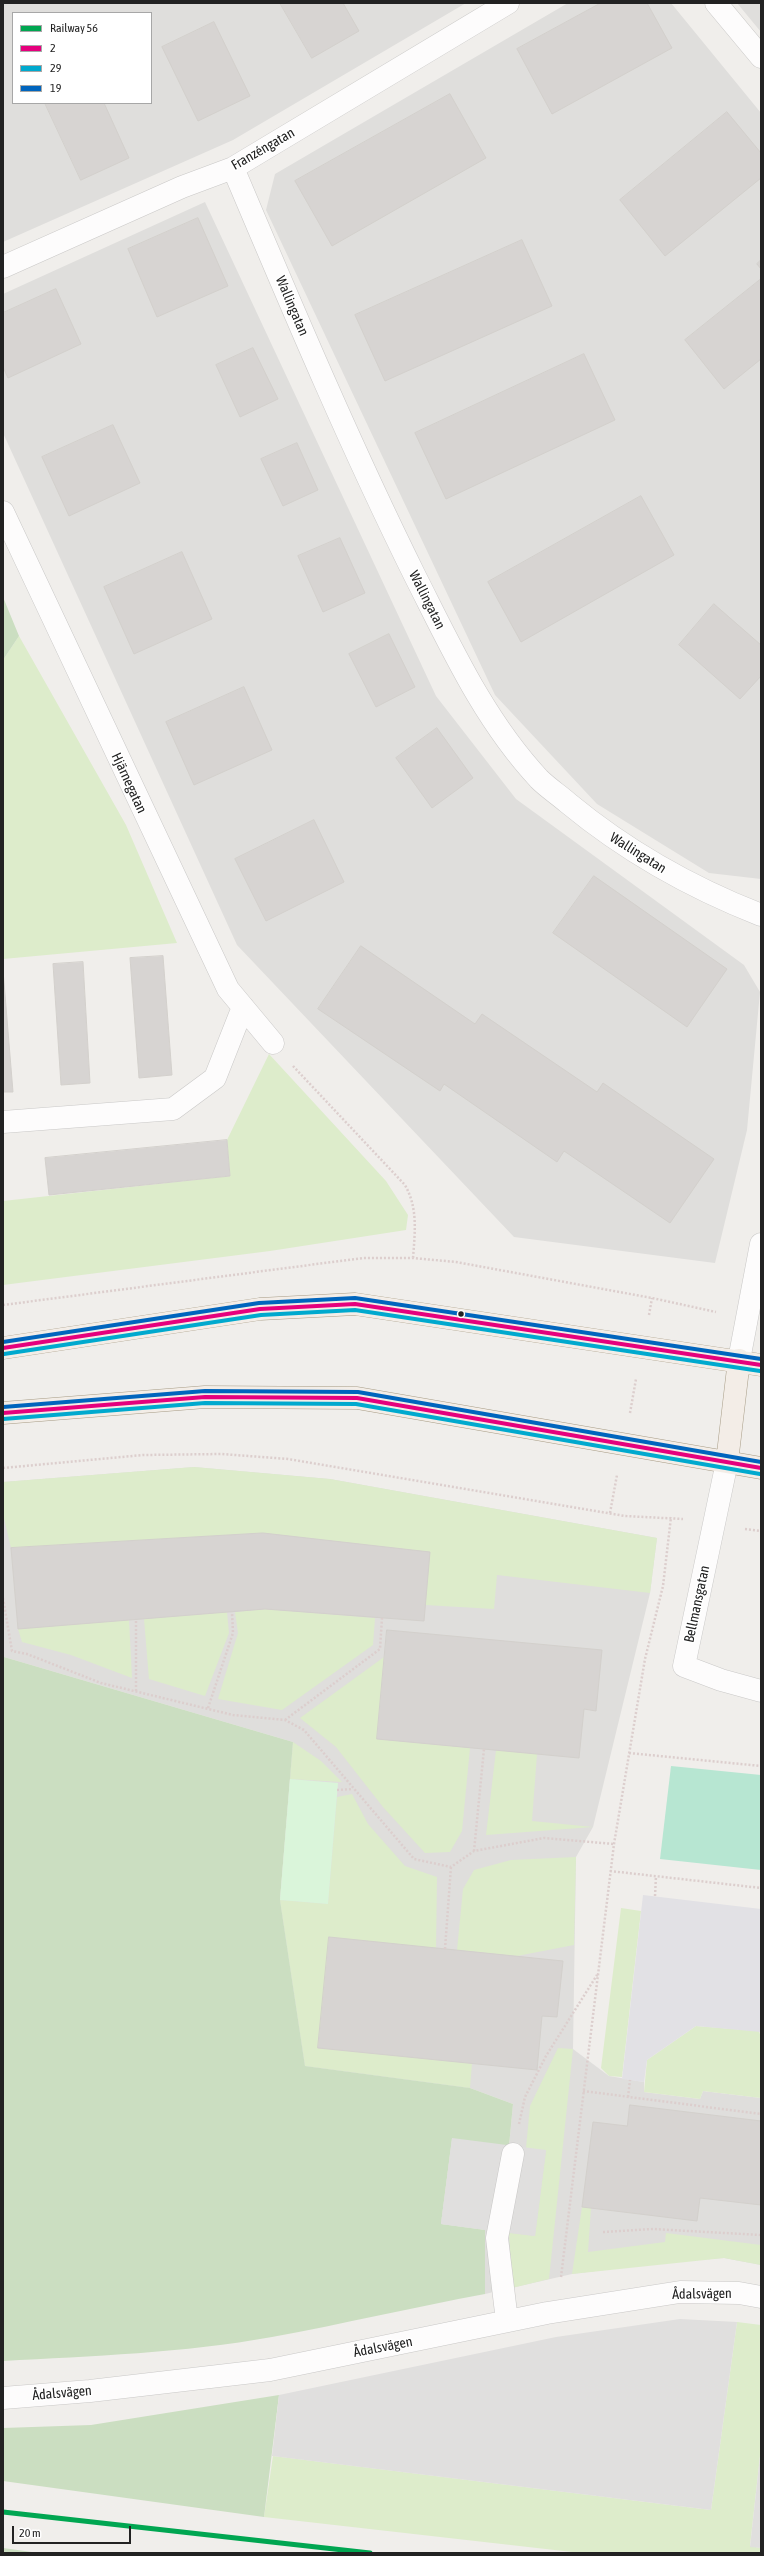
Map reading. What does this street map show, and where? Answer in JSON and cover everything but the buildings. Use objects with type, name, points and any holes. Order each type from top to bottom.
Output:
[{"type":"main road","points":[[3,1348],[260,1309],[355,1304],[739,1360],[761,1365]]},
{"type":"main road","points":[[727,1462],[739,1360]]},
{"type":"main road","points":[[3,1413],[204,1397],[357,1398],[623,1446],[761,1468]]},
{"type":"street","name":"Franzéngatan","points":[[3,267],[182,187],[232,168],[508,3]]},
{"type":"street","points":[[716,3],[761,57]]},
{"type":"street","name":"Wallingatan","points":[[232,168],[300,326],[394,534],[466,677],[506,739],[540,780],[592,823],[648,860],[710,895],[761,915]]},
{"type":"street","name":"Hjärnegatan","points":[[3,512],[228,989],[273,1043]]},
{"type":"street","points":[[3,1122],[174,1109],[215,1078],[243,1007]]},
{"type":"street","points":[[739,1360],[761,1244]]},
{"type":"street","name":"Bellmansgatan","points":[[727,1462],[684,1666],[721,1680],[761,1690]]},
{"type":"street","points":[[508,2321],[497,2238],[513,2154]]},
{"type":"street","name":"Ådalsvägen","points":[[3,2398],[90,2392],[270,2370],[508,2321],[680,2292],[739,2293],[761,2297]]},
{"type":"path","points":[[273,1043],[312,1089],[405,1184],[410,1194],[416,1217],[414,1258]]},
{"type":"path","points":[[610,1513],[642,1347]]},
{"type":"path","points":[[3,1468],[143,1455],[222,1454],[288,1459],[610,1513],[671,1517],[761,1531]]},
{"type":"path","points":[[560,2284],[610,1871],[645,1659],[663,1586],[671,1517]]},
{"type":"path","points":[[3,1598],[12,1651],[27,1654],[101,1683],[233,1715],[285,1720],[304,1730],[414,1859],[451,1867],[474,1851],[544,1838],[614,1844]]},
{"type":"path","points":[[208,1708],[233,1633],[232,1612]]},
{"type":"path","points":[[285,1720],[380,1649],[382,1618]]},
{"type":"path","points":[[136,1620],[136,1691]]},
{"type":"path","points":[[474,1851],[484,1749]]},
{"type":"path","points":[[629,1753],[761,1766]]},
{"type":"path","points":[[337,1790],[354,1789]]},
{"type":"path","points":[[445,1949],[451,1867]]},
{"type":"path","points":[[610,1871],[761,1888]]},
{"type":"path","points":[[655,1896],[656,1876]]},
{"type":"path","points":[[513,2154],[524,2097],[546,2056],[598,1973]]},
{"type":"path","points":[[628,2097],[630,2080]]},
{"type":"path","points":[[583,2091],[761,2114]]},
{"type":"path","points":[[603,2232],[653,2229],[761,2235]]},
{"type":"shaded area","points":[[3,3],[466,3],[233,140],[3,242]]},
{"type":"shaded area","points":[[568,3],[671,3],[761,113],[761,879],[709,873],[597,804],[495,695],[266,210],[275,174]]},
{"type":"shaded area","points":[[737,3],[761,3],[761,32]]},
{"type":"shaded area","points":[[205,202],[436,696],[516,799],[744,965],[760,992],[747,1130],[715,1263],[514,1237],[237,945],[3,433],[3,294]]},
{"type":"shaded area","points":[[194,1467],[330,1479],[657,1538],[650,1593],[593,1827],[576,1857],[573,2049],[609,2076],[644,2082],[644,2092],[700,2099],[703,2091],[761,2098],[761,2265],[724,2258],[661,2263],[572,2274],[485,2294],[485,2230],[441,2224],[452,2138],[509,2146],[513,2104],[470,2088],[305,2066],[280,1900],[293,1742],[4,1657],[3,1482]]},
{"type":"shaded area","points":[[643,1895],[761,1909],[761,2032],[696,2026],[647,2060],[644,2082],[622,2079]]},
{"type":"shaded area","points":[[452,2138],[546,2150],[535,2236],[441,2224]]},
{"type":"shaded area","points":[[680,2319],[737,2322],[711,2510],[272,2456],[279,2395],[556,2337]]},
{"type":"shaded area","points":[[761,2447],[761,2548],[750,2547]]},
{"type":"green space","points":[[3,597],[19,636],[3,660]]},
{"type":"green space","points":[[19,636],[126,825],[177,943],[3,959],[3,660]]},
{"type":"green space","points":[[269,1054],[386,1181],[408,1215],[406,1230],[270,1251],[3,1285],[3,1201],[230,1176],[227,1140]]},
{"type":"green space","points":[[194,1467],[330,1479],[657,1538],[650,1593],[497,1575],[494,1609],[425,1605],[430,1552],[263,1533],[11,1548],[3,1514],[3,1482]]},
{"type":"green space","points":[[265,1609],[375,1618],[373,1645],[282,1710],[218,1699],[238,1633],[235,1612]]},
{"type":"green space","points":[[227,1612],[229,1633],[205,1696],[149,1679],[144,1619]]},
{"type":"green space","points":[[129,1620],[132,1678],[71,1655],[22,1642],[18,1629]]},
{"type":"green space","points":[[3,1650],[4,1657],[293,1742],[280,1900],[305,2066],[470,2088],[513,2104],[509,2146],[452,2139],[441,2224],[485,2230],[485,2294],[299,2332],[205,2347],[138,2353],[3,2361]]},
{"type":"green space","points":[[384,1657],[377,1739],[470,1748],[462,1831],[450,1852],[425,1853],[383,1807],[336,1747],[300,1718]]},
{"type":"green space","points":[[293,1742],[321,1761],[342,1782],[290,1779]]},
{"type":"green space","points":[[496,1750],[537,1754],[532,1821],[593,1827],[486,1835]]},
{"type":"green space","points":[[671,1766],[761,1775],[761,1870],[660,1859]]},
{"type":"green space","points":[[290,1779],[338,1783],[328,1904],[280,1900]]},
{"type":"green space","points":[[352,1794],[368,1824],[405,1866],[437,1877],[436,1948],[472,2063],[470,2088],[305,2066],[280,1900],[328,1904],[337,1797]]},
{"type":"green space","points":[[576,1857],[574,1945],[517,1956],[457,1950],[463,1889],[474,1870],[511,1860]]},
{"type":"green space","points":[[621,1908],[641,1911],[622,2077],[609,2076],[601,2068]]},
{"type":"green space","points":[[696,2026],[759,2031],[761,2038],[761,2098],[703,2091],[700,2099],[644,2092],[647,2060]]},
{"type":"green space","points":[[558,2048],[573,2049],[549,2279],[512,2288],[509,2233],[535,2236],[546,2151],[526,2148],[530,2106]]},
{"type":"green space","points":[[582,2207],[591,2208],[588,2252],[665,2242],[666,2233],[761,2245],[761,2265],[724,2258],[572,2274]]},
{"type":"green space","points":[[737,2322],[761,2325],[761,2447],[750,2546],[761,2548],[761,2553],[581,2553],[264,2517],[273,2456],[711,2510]]},
{"type":"green space","points":[[279,2395],[264,2517],[3,2481],[3,2428],[91,2425]]},
{"type":"green space","points":[[3,2548],[39,2553],[3,2553]]},
{"type":"rail line","name":"56","points":[[3,2512],[370,2553]]},
{"type":"transit line","name":"19","points":[[3,1342],[259,1303],[355,1298],[761,1359]]},
{"type":"transit line","name":"2","points":[[3,1348],[260,1309],[355,1304],[761,1365]]},
{"type":"transit line","name":"29","points":[[4,1354],[261,1315],[355,1310],[760,1371]]},
{"type":"transit line","name":"19","points":[[3,1407],[205,1391],[358,1392],[761,1462]]},
{"type":"transit line","name":"2","points":[[3,1413],[205,1397],[357,1398],[761,1468]]},
{"type":"transit line","name":"29","points":[[3,1419],[205,1403],[356,1404],[760,1474]]}]
